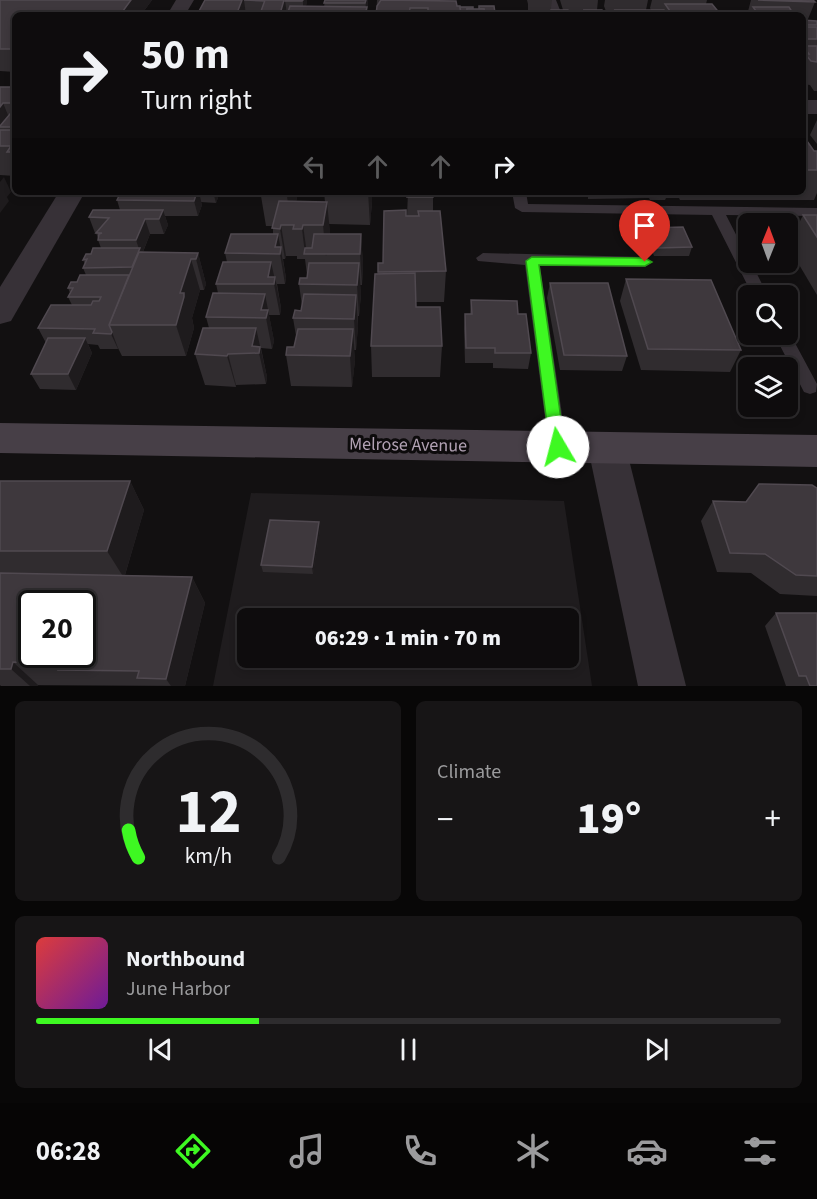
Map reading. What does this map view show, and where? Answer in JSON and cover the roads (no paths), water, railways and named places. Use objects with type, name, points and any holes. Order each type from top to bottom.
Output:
[{"type":"main road","name":"Melrose Avenue","points":[[0,438],[817,451]]},
{"type":"street","points":[[0,313],[70,195]]},
{"type":"street","points":[[607,448],[662,686]]},
{"type":"lane","points":[[520,195],[522,208],[817,212]]},
{"type":"lane","points":[[717,211],[755,285]]},
{"type":"lane","points":[[483,258],[645,262]]},
{"type":"lane","points":[[532,261],[558,447]]},
{"type":"lane","points":[[788,345],[810,387]]}]
